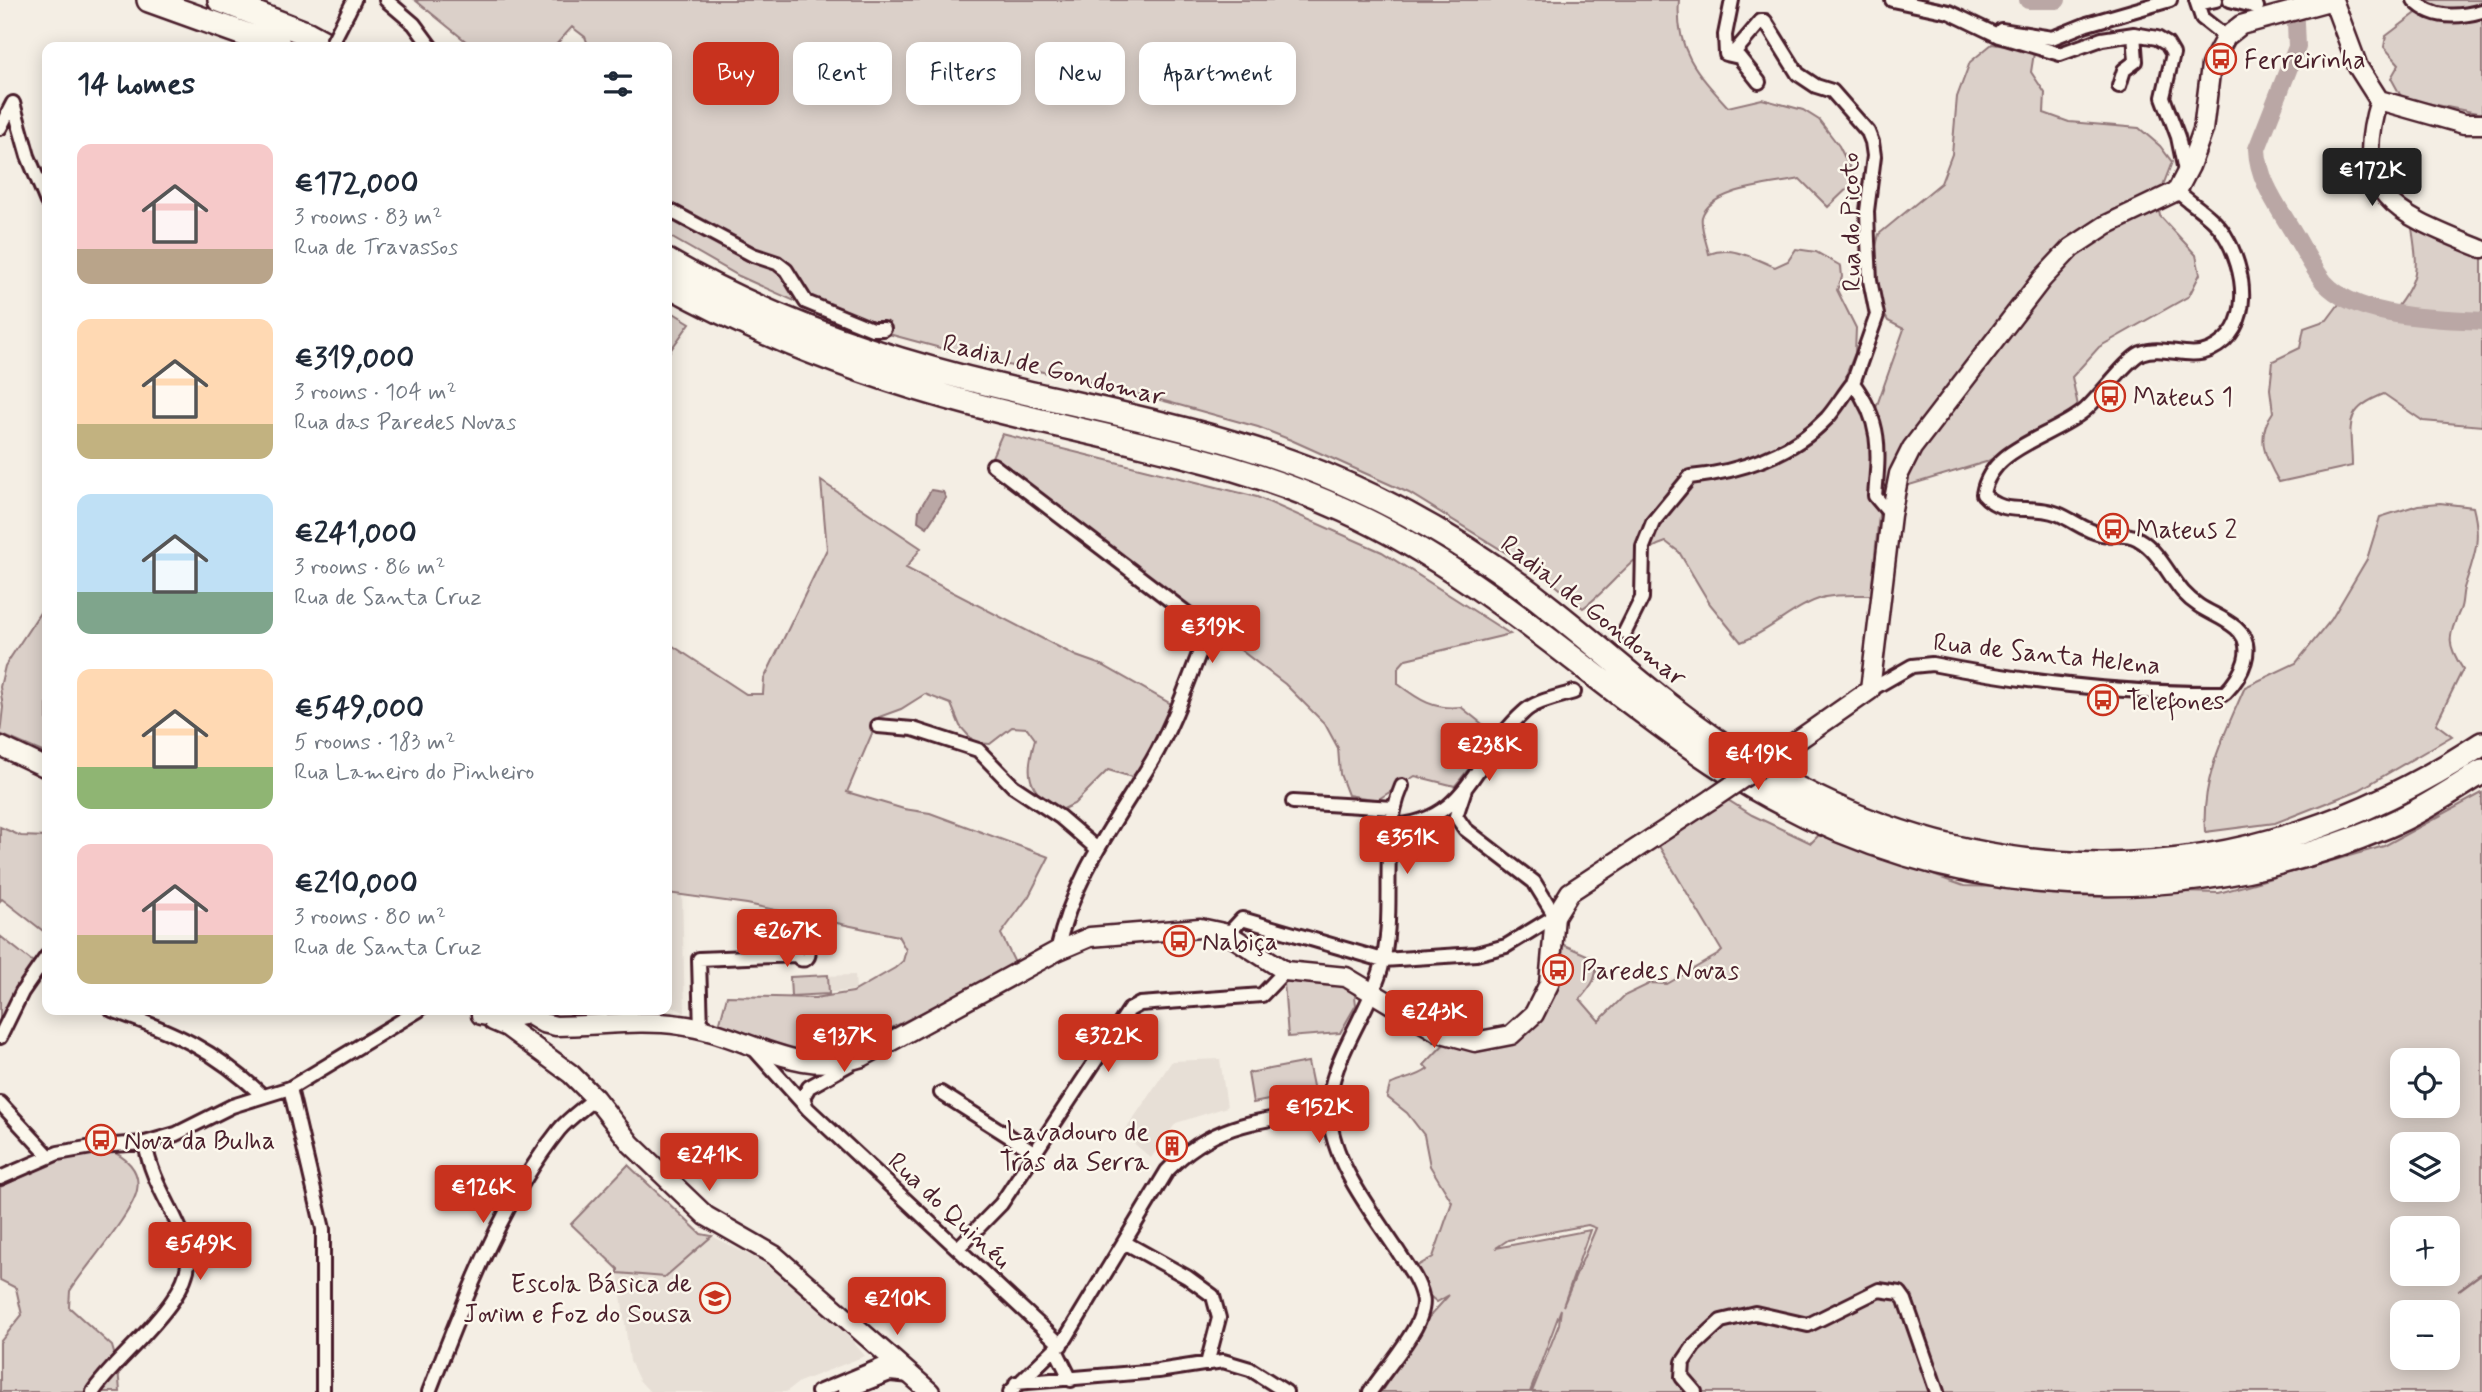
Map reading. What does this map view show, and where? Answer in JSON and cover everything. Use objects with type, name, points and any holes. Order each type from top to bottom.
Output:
[{"type":"highway","points":[[149,0],[266,42]]},
{"type":"highway","points":[[220,0],[283,23],[321,42]]},
{"type":"highway","name":"Radial de Gondomar","points":[[672,264],[759,309],[879,354],[996,386],[1192,431],[1268,453],[1363,491],[1419,520],[1488,562],[1659,696],[1740,755],[1782,781],[1845,812],[1914,837],[2029,860],[2098,866],[2184,860],[2268,845],[2356,814],[2421,782],[2482,744]]},
{"type":"highway","name":"Radial de Gondomar","points":[[672,286],[774,336],[871,375],[973,405],[1146,443],[1220,463],[1344,510],[1403,539],[1472,582],[1548,636],[1700,753],[1767,796],[1837,831],[1896,853],[2019,881],[2123,883],[2220,877],[2298,858],[2390,824],[2482,772]]},
{"type":"main road","points":[[1870,690],[1891,515],[1899,474],[1912,448],[2042,279],[2071,248],[2106,225],[2181,184],[2203,130],[2211,65],[2226,37],[2241,25],[2329,2],[2358,66],[2379,100],[2464,124],[2482,124]]},
{"type":"main road","name":"Rua de Santa Helena","points":[[1555,916],[1570,892],[1712,799],[1870,690]]},
{"type":"main road","points":[[0,746],[42,766]]},
{"type":"main road","points":[[490,1015],[556,1026],[668,1024],[748,1045],[822,1073],[862,1057],[1057,951],[1090,937],[1200,928],[1228,934],[1284,971],[1346,976],[1438,1032],[1475,1042],[1511,1035],[1534,1014],[1549,984],[1555,916]]},
{"type":"main road","points":[[526,1023],[544,1054],[571,1074],[595,1098],[631,1144],[705,1216],[774,1255],[930,1392]]},
{"type":"street","points":[[386,0],[414,24],[427,42]]},
{"type":"street","points":[[1732,0],[1725,35],[1726,54],[1739,57],[1759,82]]},
{"type":"street","points":[[1892,0],[1948,12],[1999,36],[2060,54],[2102,39],[2134,34],[2157,38],[2167,44],[2173,54],[2163,97],[2178,137],[2181,184]]},
{"type":"street","points":[[1987,29],[2052,38],[2087,24],[2170,0]]},
{"type":"street","points":[[2216,0],[2197,2],[2202,18],[2226,37]]},
{"type":"street","points":[[2230,0],[2257,8]]},
{"type":"street","points":[[2414,0],[2429,12],[2450,17],[2482,11]]},
{"type":"street","points":[[333,42],[351,6]]},
{"type":"street","name":"Rua do Picoto","points":[[1732,55],[1761,22],[1765,21],[1798,75],[1815,86],[1832,91],[1868,132],[1872,142],[1874,156],[1868,241],[1870,280],[1877,315],[1853,383]]},
{"type":"street","points":[[2119,86],[2124,70],[2136,61],[2134,34]]},
{"type":"street","points":[[2379,100],[2369,130],[2368,159],[2376,182],[2392,205],[2412,220],[2482,249]]},
{"type":"street","points":[[0,128],[13,103],[42,189]]},
{"type":"street","name":"Rua de Santa Helena","points":[[1870,690],[1912,666],[1932,664],[2058,685],[2137,691],[2225,693],[2238,680],[2246,659],[2245,642],[2237,629],[2203,612],[2138,539],[2118,533],[2103,534],[2037,508],[2013,509],[1993,505],[1983,494],[1986,475],[2010,453],[2060,428],[2085,410],[2140,354],[2154,350],[2190,354],[2209,351],[2238,322],[2244,298],[2234,256],[2224,232],[2181,184]]},
{"type":"street","points":[[672,212],[753,255],[777,263],[786,270],[806,302],[872,328],[884,330]]},
{"type":"street","points":[[1625,632],[1642,598],[1643,547],[1653,522],[1690,477],[1721,474],[1765,459],[1802,439],[1827,418],[1853,383],[1864,398],[1879,436],[1875,496],[1891,515]]},
{"type":"street","points":[[993,465],[1188,614],[1207,634],[1153,759],[1096,848],[1061,933],[1057,951]]},
{"type":"street","points":[[1390,826],[1414,826],[1443,812],[1465,789],[1526,709],[1574,692]]},
{"type":"street","points":[[878,726],[913,729],[978,750],[1013,786],[1060,817],[1096,848]]},
{"type":"street","points":[[1370,1392],[1420,1319],[1423,1299],[1417,1281],[1359,1192],[1339,1154],[1329,1111],[1331,1083],[1367,1009],[1383,960],[1390,876],[1390,826],[1402,786]]},
{"type":"street","points":[[1228,934],[1242,919],[1383,960],[1476,954],[1506,946],[1555,916],[1534,882],[1465,829],[1456,816],[1465,789]]},
{"type":"street","points":[[1293,803],[1394,808]]},
{"type":"street","points":[[701,1031],[699,959],[797,955]]},
{"type":"street","points":[[0,1037],[22,992],[42,968]]},
{"type":"street","points":[[958,1248],[1001,1204],[1037,1154],[1129,1010],[1140,1004],[1262,995],[1284,971]]},
{"type":"street","points":[[126,1015],[177,1034],[231,1066],[263,1096]]},
{"type":"street","points":[[0,1178],[49,1156],[98,1146],[145,1143],[176,1134],[232,1106],[290,1088],[411,1015]]},
{"type":"street","name":"Rua do Quinéu","points":[[748,1045],[808,1109],[958,1248],[1058,1347],[1072,1380]]},
{"type":"street","points":[[808,1109],[803,1102],[805,1092],[822,1073]]},
{"type":"street","points":[[290,1088],[323,1229],[323,1392]]},
{"type":"street","points":[[941,1093],[1037,1154]]},
{"type":"street","points":[[429,1392],[472,1283],[525,1181],[560,1128],[595,1098]]},
{"type":"street","points":[[0,1103],[49,1156]]},
{"type":"street","points":[[1013,1388],[1058,1347],[1167,1171],[1198,1142],[1233,1127],[1329,1111]]},
{"type":"street","points":[[93,1392],[110,1367],[164,1311],[187,1271],[187,1248],[153,1178],[145,1143]]},
{"type":"street","points":[[1124,1242],[1186,1277],[1213,1296],[1219,1318],[1207,1364]]},
{"type":"street","points":[[1695,1392],[1682,1377],[1683,1362],[1694,1346],[1721,1321],[1755,1313],[1808,1325],[1879,1290],[1900,1293],[1905,1300],[1937,1392]]},
{"type":"street","points":[[871,1339],[877,1356],[874,1374]]},
{"type":"street","points":[[845,1392],[893,1361]]},
{"type":"street","points":[[1013,1388],[1223,1361],[1250,1369],[1286,1392]]},
{"type":"street","points":[[818,1392],[874,1374],[912,1376]]},
{"type":"shaded area","points":[[415,0],[1679,0],[1680,32],[1684,46],[1697,71],[1728,107],[1762,99],[1803,110],[1819,120],[1839,146],[1856,180],[1828,207],[1800,179],[1744,189],[1717,200],[1707,207],[1702,217],[1709,254],[1734,252],[1775,267],[1788,261],[1796,249],[1816,252],[1841,266],[1842,277],[1837,290],[1856,328],[1855,353],[1846,375],[1849,392],[1876,408],[1904,329],[1888,321],[1880,307],[1872,263],[1879,234],[1941,183],[1952,154],[1957,97],[1970,62],[1992,44],[2034,53],[2031,72],[2045,93],[2044,113],[2069,122],[2139,128],[2160,146],[2172,162],[2157,201],[2160,216],[2196,255],[2200,274],[2189,296],[2099,347],[2072,377],[2078,406],[2054,424],[1986,462],[1889,491],[1879,515],[1871,595],[1825,597],[1741,642],[1710,604],[1679,552],[1666,542],[1642,554],[1583,608],[1547,578],[1409,493],[1258,427],[1069,377],[992,362],[837,320],[739,276],[672,238],[672,42],[587,42],[585,37],[572,27],[558,42],[467,42]]},
{"type":"shaded area","points":[[2425,0],[2482,0],[2482,114],[2402,98],[2391,78],[2399,64],[2384,47],[2386,36],[2428,4]]},
{"type":"shaded area","points":[[2412,228],[2482,256],[2482,426],[2423,421],[2384,394],[2370,400],[2355,414],[2351,431],[2352,466],[2279,482],[2266,456],[2263,439],[2264,430],[2273,412],[2270,389],[2273,361],[2300,348],[2304,328],[2327,320],[2342,300],[2362,301],[2394,311],[2409,290],[2415,272]]},
{"type":"shaded area","points":[[672,312],[690,323],[672,348]]},
{"type":"shaded area","points":[[1002,434],[1257,497],[1382,552],[1510,634],[1406,659],[1398,668],[1398,684],[1413,695],[1427,703],[1443,707],[1461,707],[1496,735],[1455,786],[1415,776],[1377,800],[1348,795],[1340,774],[1338,748],[1325,724],[1285,684],[1221,635],[1221,621],[1196,616],[1053,508],[992,457]]},
{"type":"shaded area","points":[[821,481],[921,548],[906,568],[1076,656],[1104,666],[1171,704],[1143,764],[1132,777],[1108,770],[1074,804],[1057,812],[1040,795],[1031,780],[1030,763],[1035,739],[1027,728],[1012,727],[990,744],[975,743],[960,726],[951,704],[925,694],[901,709],[879,717],[847,792],[904,809],[930,813],[1049,857],[1029,896],[1001,934],[1016,965],[846,1051],[817,1058],[718,1029],[727,996],[815,998],[853,992],[895,968],[903,961],[906,950],[898,936],[747,904],[672,894],[672,645],[746,694],[763,694],[764,679],[827,549]]},
{"type":"shaded area","points":[[931,490],[943,492],[946,498],[927,527],[918,521],[919,510]]},
{"type":"shaded area","points":[[2440,503],[2473,507],[2477,530],[2474,558],[2451,634],[2451,646],[2463,669],[2436,724],[2452,736],[2359,790],[2275,823],[2205,832],[2210,775],[2245,687],[2296,663],[2331,620],[2367,559],[2380,517],[2418,505]]},
{"type":"shaded area","points":[[42,610],[42,752],[0,734],[3,707],[0,687],[5,666]]},
{"type":"shaded area","points":[[2482,793],[2482,1392],[1532,1392],[1559,1324],[1561,1309],[1530,1392],[1381,1392],[1429,1317],[1449,1295],[1437,1302],[1403,1274],[1433,1257],[1452,1202],[1430,1166],[1424,1135],[1407,1113],[1387,1097],[1390,1085],[1428,1069],[1424,1065],[1446,1042],[1485,1048],[1504,1041],[1538,1018],[1557,942],[1596,959],[1593,981],[1580,999],[1599,1021],[1624,996],[1651,983],[1667,984],[1719,954],[1722,951],[1656,841],[1723,797],[1752,815],[1811,843],[1819,835],[1964,886],[2219,893],[2384,846]],"holes":[[[1588,1225],[1596,1228],[1563,1306],[1590,1230],[1496,1248],[1508,1240]]]},
{"type":"shaded area","points":[[0,827],[21,836],[42,837],[42,930],[2,899],[0,901]]},
{"type":"shaded area","points":[[672,891],[682,891],[685,1013],[674,1007]]},
{"type":"shaded area","points":[[0,936],[33,962],[0,1023]]},
{"type":"shaded area","points":[[828,975],[829,994],[791,996],[790,977]]},
{"type":"shaded area","points":[[855,975],[856,990],[791,996],[790,977]]},
{"type":"shaded area","points":[[1302,978],[1354,987],[1356,1005],[1340,1033],[1288,1037],[1284,982]]},
{"type":"shaded area","points":[[1220,1059],[1227,1107],[1176,1123],[1151,1158],[1123,1134],[1172,1061]]},
{"type":"shaded area","points":[[1308,1062],[1314,1091],[1253,1103],[1248,1073]]},
{"type":"shaded area","points":[[108,1150],[120,1156],[134,1170],[137,1190],[118,1226],[70,1291],[69,1307],[112,1346],[118,1367],[120,1392],[0,1392],[0,1342],[22,1315],[16,1288],[0,1280],[0,1187],[62,1158]]},
{"type":"shaded area","points":[[628,1165],[701,1234],[712,1236],[665,1277],[618,1273],[618,1269],[571,1224]]},
{"type":"shaded area","name":"Escola Básica de Jovim e Foz do Sousa","points":[[712,1236],[774,1268],[834,1319],[865,1356],[799,1382],[786,1392],[650,1392],[639,1380],[630,1361],[618,1273],[665,1277]]},
{"type":"waterway","points":[[2028,0],[2057,0]]},
{"type":"waterway","points":[[2295,0],[2297,47],[2257,149],[2260,170],[2268,190],[2319,276],[2338,294],[2376,310],[2420,317],[2482,321]]},
{"type":"waterway","points":[[2459,1290],[2482,1273]]},
{"type":"place","name":"Ferreirinha","points":[[2221,59]]},
{"type":"place","name":"Mateus 1","points":[[2110,396]]},
{"type":"place","name":"Mateus 2","points":[[2113,529]]},
{"type":"place","name":"Telefones","points":[[2103,700]]},
{"type":"place","name":"Nabiça","points":[[1179,941]]},
{"type":"place","name":"Paredes Novas","points":[[1558,970]]},
{"type":"place","name":"Nova da Bulha","points":[[101,1140]]},
{"type":"place","name":"Lavadouro de Trás da Serra","points":[[1172,1146]]},
{"type":"place","name":"Escola Básica de Jovim e Foz do Sousa","points":[[715,1298]]}]
